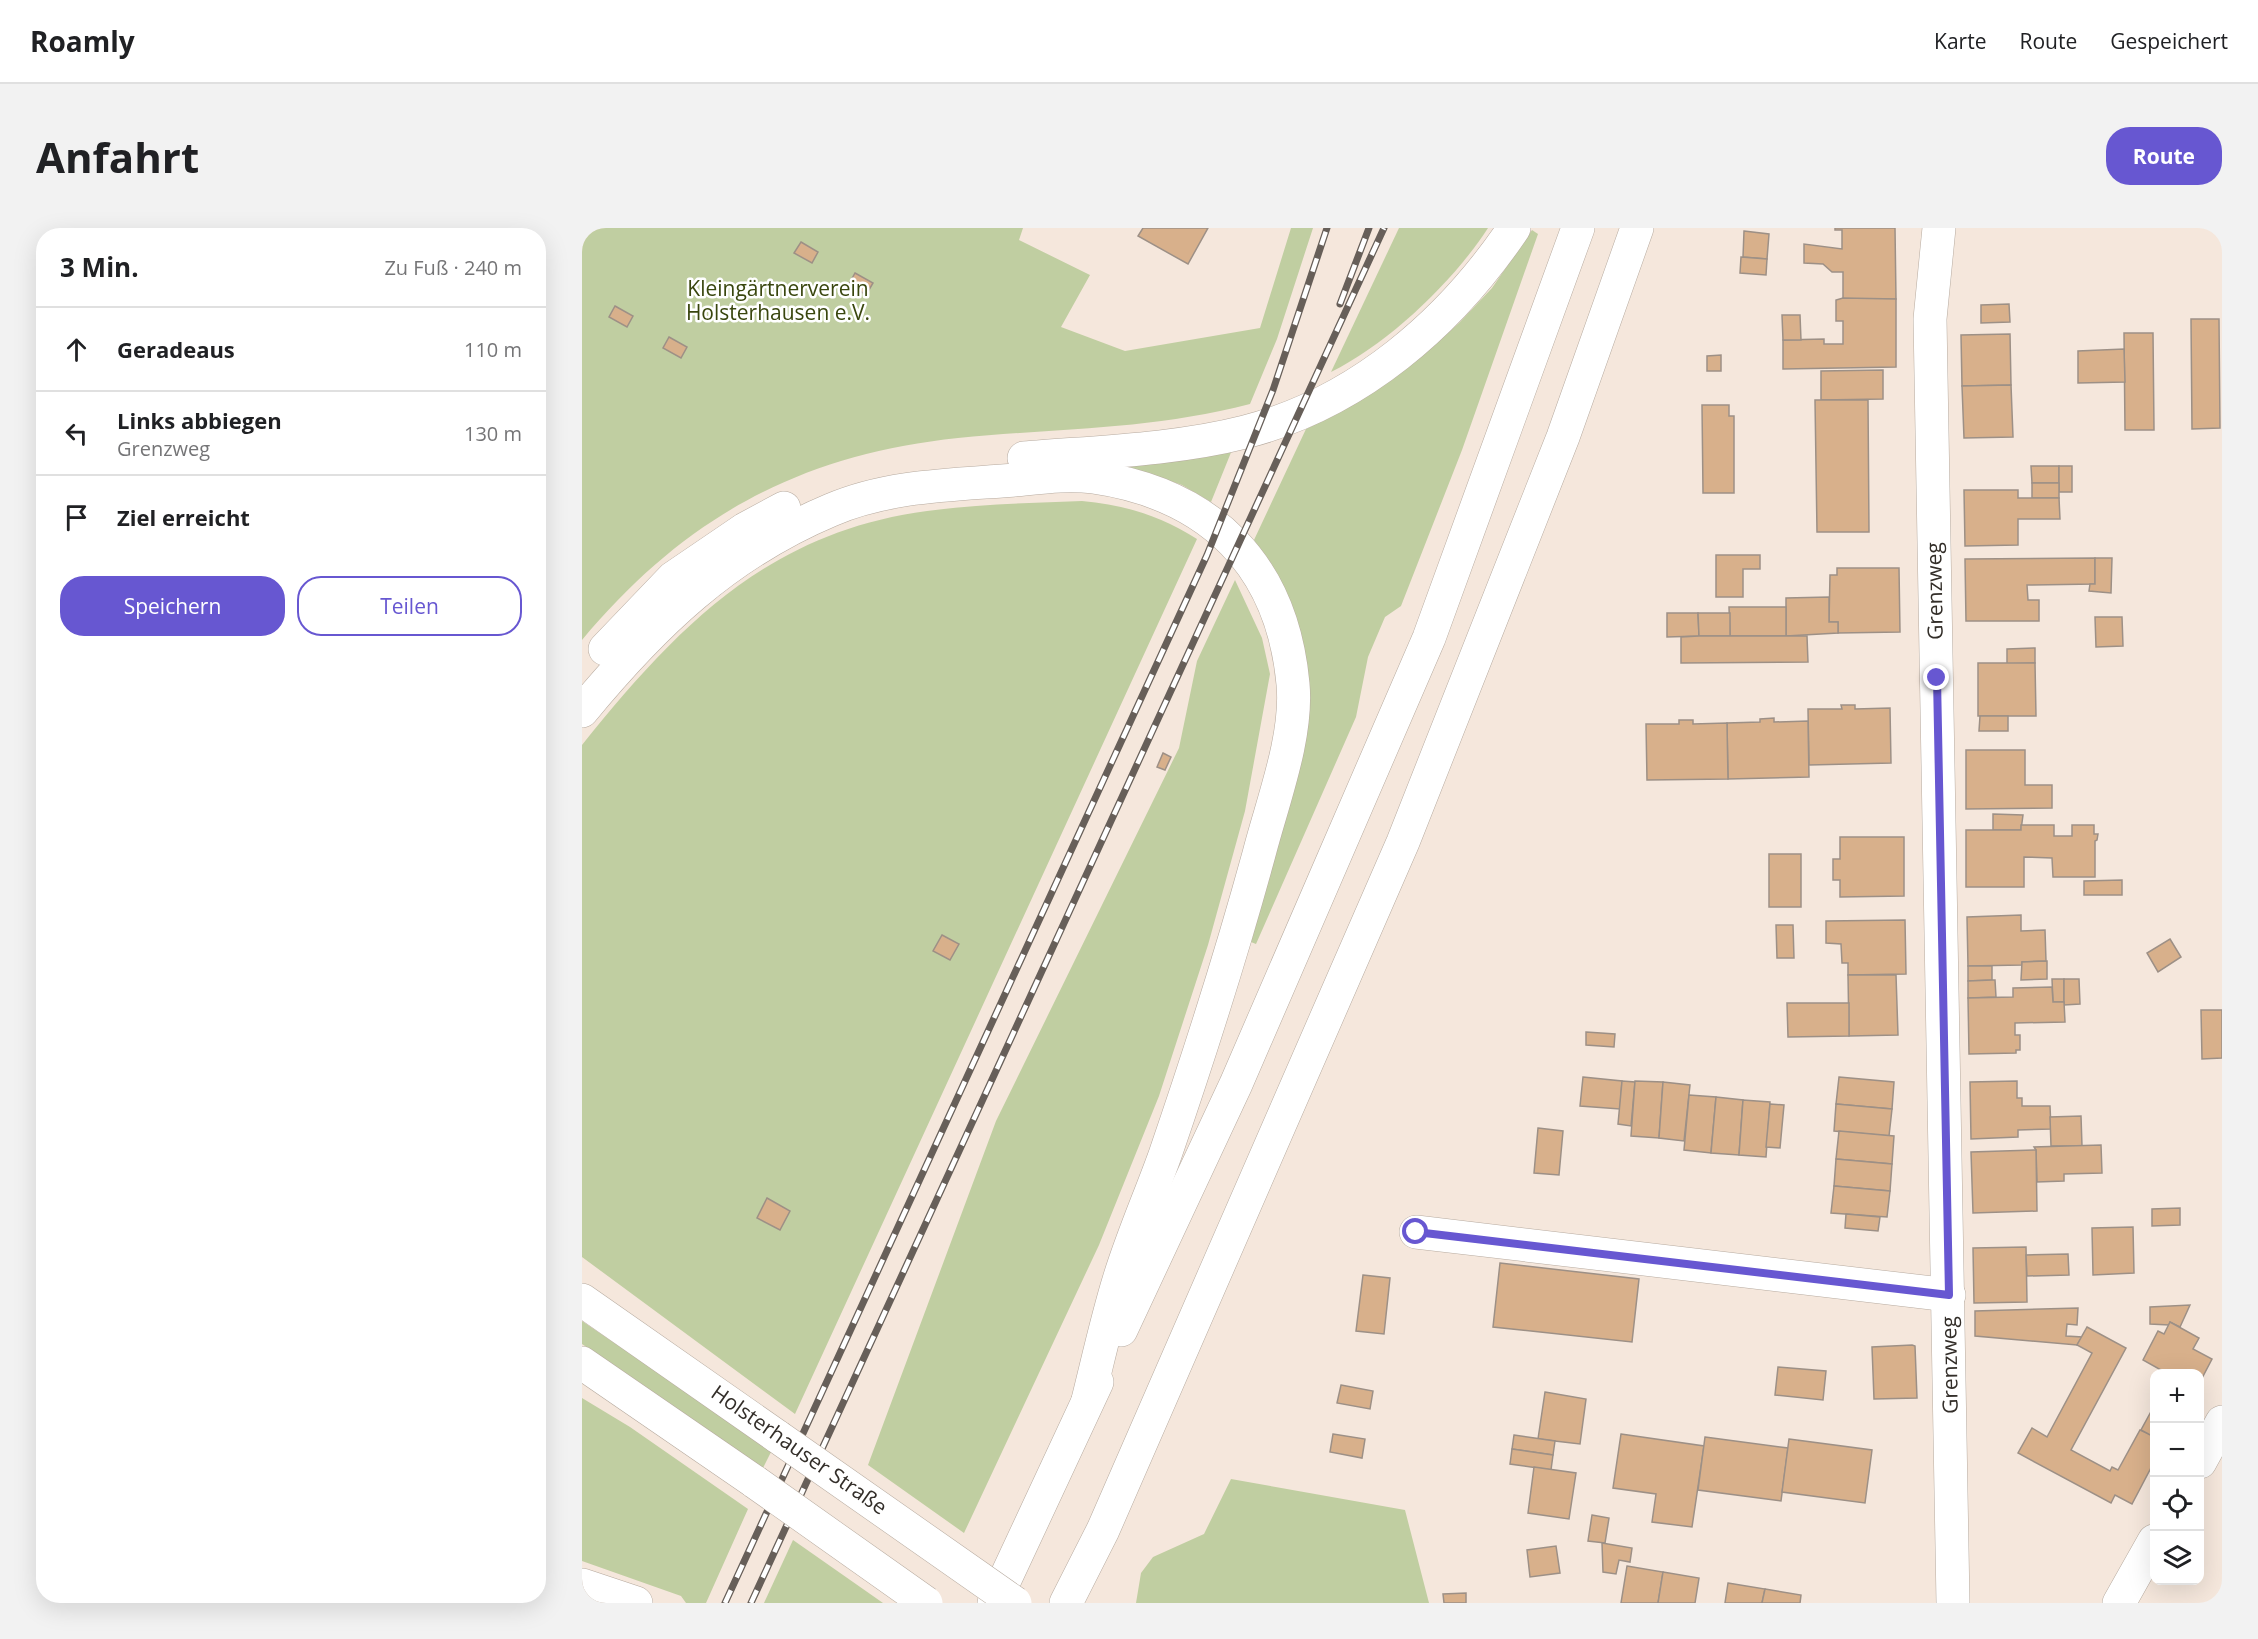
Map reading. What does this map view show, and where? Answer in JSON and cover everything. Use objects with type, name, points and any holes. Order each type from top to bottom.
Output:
[{"type":"main road","points":[[582,676],[638,612],[673,578],[745,529],[815,494],[882,474],[929,466],[1128,449],[1244,433],[1282,421],[1326,400],[1384,366],[1440,320],[1497,253],[1514,228]]},
{"type":"main road","points":[[994,1603],[1236,1084],[1429,638],[1578,228]]},
{"type":"main road","points":[[1066,1603],[1103,1530],[1403,842],[1563,437],[1638,228]]},
{"type":"main road","name":"Grenzweg","points":[[1939,228],[1930,319],[1953,1603]]},
{"type":"main road","points":[[582,711],[646,637],[688,597],[724,568],[832,509],[880,495],[932,486],[1088,476],[1138,486],[1171,498],[1206,518],[1240,549],[1260,577],[1278,610],[1293,688],[1291,718],[1278,781],[1213,1011],[1119,1280],[1088,1400]]},
{"type":"main road","points":[[1416,1232],[1949,1295]]},
{"type":"main road","name":"Holsterhauser Straße","points":[[582,1300],[1015,1603]]},
{"type":"main road","points":[[582,1363],[926,1603]]},
{"type":"main road","points":[[2204,1453],[2222,1422]]},
{"type":"main road","points":[[2119,1603],[2150,1547]]},
{"type":"main road","points":[[582,1585],[636,1603]]},
{"type":"green space","name":"Kleingärtnerverein Holsterhausen e.V.","points":[[582,228],[1023,228],[1019,240],[1090,275],[1061,327],[1125,351],[1260,328],[1291,228],[1313,228],[1277,339],[1250,404],[1213,413],[1140,424],[958,438],[900,447],[847,459],[796,477],[749,499],[704,527],[662,559],[621,597],[582,640]]},
{"type":"green space","points":[[1399,228],[1488,228],[1457,269],[1418,309],[1375,345],[1331,372]]},
{"type":"green space","points":[[1532,230],[1538,234],[1462,450],[1401,606],[1385,617],[1368,657],[1356,717],[1256,944],[1251,942],[1284,825],[1301,639],[1285,590],[1254,540],[1306,429],[1346,409],[1425,353],[1459,323],[1492,288]]},
{"type":"green space","points":[[1232,450],[1211,502],[1182,485],[1129,467],[1128,464]]},
{"type":"green space","points":[[1082,501],[1141,512],[1197,539],[795,1414],[582,1257],[582,745],[654,662],[691,625],[730,592],[773,563],[819,540],[870,522],[927,511],[985,505]]},
{"type":"green space","points":[[1235,580],[1262,638],[1270,674],[1245,811],[1208,945],[1159,1096],[1099,1245],[964,1533],[868,1465],[996,1121],[1179,748],[1197,661]]},
{"type":"green space","points":[[582,1321],[772,1450],[763,1468],[582,1344]]},
{"type":"green space","points":[[582,1398],[630,1427],[748,1509],[706,1603],[686,1603],[681,1596],[582,1561]]},
{"type":"green space","points":[[1231,1479],[1405,1510],[1429,1603],[1136,1603],[1141,1573],[1153,1557],[1204,1534]]},
{"type":"green space","points":[[793,1540],[883,1603],[764,1603]]},
{"type":"building","points":[[1143,228],[1208,228],[1188,264],[1138,236]]},
{"type":"building","points":[[1835,228],[1895,228],[1896,299],[1845,300],[1843,298],[1843,272],[1832,272],[1823,264],[1804,263],[1804,244],[1842,249],[1842,230],[1835,230]]},
{"type":"building","points":[[1744,231],[1769,234],[1767,259],[1743,257]]},
{"type":"building","points":[[801,242],[818,252],[812,263],[794,253]]},
{"type":"building","points":[[1741,257],[1767,259],[1766,275],[1740,273]]},
{"type":"building","points":[[855,273],[873,283],[866,295],[849,284]]},
{"type":"building","points":[[1843,298],[1896,299],[1896,367],[1783,369],[1783,340],[1824,339],[1824,344],[1843,344],[1843,321],[1836,321],[1836,300]]},
{"type":"building","points":[[2009,304],[2010,322],[1981,323],[1981,305]]},
{"type":"building","points":[[615,306],[633,316],[627,327],[609,317]]},
{"type":"building","points":[[1782,315],[1800,315],[1801,340],[1783,340]]},
{"type":"building","points":[[2191,319],[2219,319],[2220,428],[2192,429]]},
{"type":"building","points":[[2124,333],[2153,333],[2154,430],[2125,430]]},
{"type":"building","points":[[2010,334],[2011,385],[1962,386],[1961,335]]},
{"type":"building","points":[[669,337],[687,347],[681,358],[663,348]]},
{"type":"building","points":[[2124,349],[2125,382],[2078,383],[2078,351]]},
{"type":"building","points":[[1721,355],[1721,371],[1707,371],[1707,356]]},
{"type":"building","points":[[1883,370],[1883,399],[1821,400],[1821,371]]},
{"type":"building","points":[[2011,385],[2013,437],[1964,438],[1962,386]]},
{"type":"building","points":[[1815,400],[1868,400],[1869,532],[1817,532]]},
{"type":"building","points":[[1702,405],[1729,405],[1729,416],[1734,416],[1734,493],[1703,493]]},
{"type":"building","points":[[2031,466],[2059,466],[2059,483],[2032,483]]},
{"type":"building","points":[[2059,466],[2072,466],[2072,492],[2059,492]]},
{"type":"building","points":[[2032,483],[2059,483],[2059,498],[2032,498]]},
{"type":"building","points":[[1964,490],[2018,490],[2018,498],[2059,498],[2060,519],[2018,519],[2018,545],[1965,546]]},
{"type":"building","points":[[1716,555],[1760,555],[1760,569],[1743,569],[1743,597],[1716,597]]},
{"type":"building","points":[[2095,558],[2095,584],[2027,585],[2028,600],[2039,600],[2039,621],[1966,621],[1965,559]]},
{"type":"building","points":[[2095,558],[2112,558],[2111,593],[2089,591],[2090,584],[2095,584]]},
{"type":"building","points":[[1837,568],[1899,568],[1900,632],[1838,633],[1838,622],[1829,622],[1830,575],[1837,575]]},
{"type":"building","points":[[1829,597],[1829,622],[1838,622],[1838,633],[1786,636],[1786,598]]},
{"type":"building","points":[[1729,607],[1786,607],[1786,636],[1730,636]]},
{"type":"building","points":[[1667,613],[1698,613],[1699,636],[1667,637]]},
{"type":"building","points":[[1698,613],[1730,613],[1730,636],[1699,636]]},
{"type":"building","points":[[2095,617],[2122,617],[2123,646],[2096,647]]},
{"type":"building","points":[[1807,636],[1808,662],[1681,663],[1681,637]]},
{"type":"building","points":[[2035,648],[2035,663],[2007,664],[2007,649]]},
{"type":"building","points":[[1978,663],[2035,663],[2036,716],[1978,716]]},
{"type":"building","points":[[1841,705],[1855,705],[1855,709],[1890,708],[1891,763],[1809,765],[1808,709],[1842,709]]},
{"type":"building","points":[[1980,716],[2008,716],[2008,731],[1979,731]]},
{"type":"building","points":[[1774,718],[1774,722],[1808,721],[1809,777],[1728,779],[1727,723],[1760,722],[1760,719]]},
{"type":"building","points":[[1679,720],[1693,720],[1693,724],[1727,723],[1728,779],[1647,780],[1646,724],[1679,724]]},
{"type":"building","points":[[1966,750],[2025,750],[2025,785],[2052,785],[2052,808],[1966,809]]},
{"type":"building","points":[[1163,753],[1171,757],[1165,770],[1157,767]]},
{"type":"building","points":[[1993,814],[2023,815],[2021,830],[1993,830]]},
{"type":"building","points":[[2021,825],[2054,825],[2054,836],[2072,836],[2072,825],[2094,825],[2094,834],[2098,834],[2095,841],[2095,877],[2053,877],[2052,858],[2024,857],[2024,887],[1966,887],[1966,830],[2021,830]]},
{"type":"building","points":[[1840,837],[1904,837],[1904,896],[1840,897],[1840,880],[1833,880],[1833,859],[1840,859]]},
{"type":"building","points":[[1769,854],[1801,854],[1801,907],[1769,907]]},
{"type":"building","points":[[2122,880],[2122,895],[2084,895],[2084,881]]},
{"type":"building","points":[[2021,915],[2021,931],[2045,930],[2046,961],[2022,962],[2022,965],[1968,966],[1967,917]]},
{"type":"building","points":[[1905,920],[1906,974],[1848,975],[1848,963],[1842,963],[1841,944],[1826,943],[1826,921]]},
{"type":"building","points":[[1776,925],[1793,925],[1794,958],[1777,958]]},
{"type":"building","points":[[942,935],[959,944],[950,960],[933,951]]},
{"type":"building","points":[[2170,939],[2181,957],[2158,972],[2147,953]]},
{"type":"building","points":[[2047,961],[2047,979],[2021,980],[2022,962]]},
{"type":"building","points":[[1968,966],[1992,966],[1992,980],[1968,981]]},
{"type":"building","points":[[1848,975],[1896,975],[1898,1035],[1849,1036]]},
{"type":"building","points":[[2052,979],[2064,979],[2064,1002],[2053,1002]]},
{"type":"building","points":[[2064,979],[2079,979],[2080,1004],[2064,1005]]},
{"type":"building","points":[[1995,980],[1996,997],[1968,998],[1968,981]]},
{"type":"building","points":[[2052,987],[2053,1002],[2064,1002],[2065,1022],[2015,1023],[2015,1035],[2020,1035],[2020,1050],[2016,1050],[2016,1053],[1969,1054],[1968,998],[2013,997],[2013,988]]},
{"type":"building","points":[[1787,1003],[1849,1003],[1849,1036],[1788,1037]]},
{"type":"building","points":[[2201,1010],[2222,1010],[2222,1058],[2202,1059]]},
{"type":"building","points":[[1586,1032],[1615,1034],[1614,1047],[1586,1045]]},
{"type":"building","points":[[1583,1077],[1622,1081],[1620,1109],[1580,1106]]},
{"type":"building","points":[[1839,1077],[1894,1082],[1892,1109],[1836,1104]]},
{"type":"building","points":[[1622,1081],[1635,1082],[1631,1126],[1618,1124]]},
{"type":"building","points":[[1635,1081],[1663,1082],[1659,1138],[1631,1136]]},
{"type":"building","points":[[2017,1081],[2017,1098],[2022,1098],[2022,1106],[2050,1106],[2051,1129],[2018,1130],[2018,1137],[1971,1139],[1970,1082]]},
{"type":"building","points":[[1663,1082],[1690,1085],[1684,1141],[1659,1138]]},
{"type":"building","points":[[1689,1095],[1716,1097],[1711,1153],[1684,1150]]},
{"type":"building","points":[[1716,1097],[1743,1100],[1739,1155],[1711,1153]]},
{"type":"building","points":[[1743,1100],[1770,1102],[1766,1157],[1739,1155]]},
{"type":"building","points":[[1770,1104],[1784,1105],[1780,1148],[1766,1147]]},
{"type":"building","points":[[1836,1104],[1892,1109],[1889,1136],[1834,1131]]},
{"type":"building","points":[[2081,1116],[2082,1146],[2051,1146],[2050,1117]]},
{"type":"building","points":[[1538,1128],[1563,1131],[1559,1175],[1534,1173]]},
{"type":"building","points":[[1839,1131],[1894,1136],[1892,1164],[1836,1159]]},
{"type":"building","points":[[2101,1145],[2102,1173],[2064,1174],[2064,1181],[2037,1182],[2034,1147]]},
{"type":"building","points":[[2036,1150],[2037,1211],[1973,1213],[1971,1152]]},
{"type":"building","points":[[1836,1159],[1892,1164],[1890,1191],[1834,1186]]},
{"type":"building","points":[[1834,1186],[1890,1191],[1887,1217],[1831,1213]]},
{"type":"building","points":[[767,1198],[790,1211],[780,1230],[757,1218]]},
{"type":"building","points":[[2180,1208],[2180,1225],[2152,1226],[2152,1209]]},
{"type":"building","points":[[1846,1214],[1880,1217],[1878,1231],[1845,1228]]},
{"type":"building","points":[[2133,1227],[2134,1273],[2093,1275],[2092,1228]]},
{"type":"building","points":[[2026,1247],[2027,1302],[1974,1303],[1973,1248]]},
{"type":"building","points":[[2068,1254],[2069,1275],[2027,1276],[2026,1255]]},
{"type":"building","points":[[1500,1263],[1639,1279],[1632,1342],[1493,1327]]},
{"type":"building","points":[[1363,1275],[1390,1278],[1384,1334],[1356,1331]]},
{"type":"building","points":[[2190,1305],[2180,1327],[2170,1322],[2169,1325],[2150,1324],[2150,1307]]},
{"type":"building","points":[[2078,1308],[2077,1325],[2067,1324],[2066,1336],[2082,1337],[2077,1345],[1975,1336],[1975,1311]]},
{"type":"building","points":[[2170,1322],[2199,1338],[2193,1349],[2212,1359],[2204,1374],[2204,1369],[2159,1369],[2143,1360],[2158,1331],[2164,1334]]},
{"type":"building","points":[[2087,1327],[2126,1348],[2071,1450],[2110,1471],[2112,1467],[2118,1470],[2140,1430],[2150,1434],[2150,1470],[2132,1504],[2115,1495],[2111,1503],[2018,1453],[2032,1428],[2047,1437],[2092,1353],[2077,1345]]},
{"type":"building","points":[[1915,1346],[1917,1398],[1874,1399],[1872,1347]]},
{"type":"building","points":[[1778,1367],[1826,1371],[1823,1400],[1775,1395]]},
{"type":"building","points":[[1341,1385],[1373,1391],[1370,1409],[1337,1403]]},
{"type":"building","points":[[1545,1392],[1586,1399],[1580,1444],[1538,1439]]},
{"type":"building","points":[[2150,1413],[2150,1435],[2141,1430]]},
{"type":"building","points":[[1333,1434],[1365,1439],[1362,1458],[1330,1452]]},
{"type":"building","points":[[1621,1434],[1704,1446],[1692,1527],[1652,1522],[1656,1494],[1613,1488]]},
{"type":"building","points":[[1514,1435],[1555,1441],[1553,1455],[1512,1449]]},
{"type":"building","points":[[1705,1437],[1788,1448],[1781,1501],[1698,1490]]},
{"type":"building","points":[[1789,1439],[1872,1450],[1865,1503],[1782,1492]]},
{"type":"building","points":[[1512,1449],[1553,1455],[1551,1470],[1510,1464]]},
{"type":"building","points":[[1534,1467],[1576,1473],[1569,1519],[1528,1513]]},
{"type":"building","points":[[1592,1515],[1609,1518],[1605,1543],[1588,1541]]},
{"type":"building","points":[[1602,1543],[1632,1548],[1630,1562],[1619,1560],[1616,1574],[1603,1572]]},
{"type":"building","points":[[1556,1546],[1560,1573],[1530,1577],[1527,1550]]},
{"type":"building","points":[[1627,1566],[1663,1572],[1658,1603],[1621,1603]]},
{"type":"building","points":[[1663,1572],[1699,1578],[1695,1603],[1658,1603]]},
{"type":"building","points":[[1728,1583],[1765,1589],[1762,1603],[1725,1603]]},
{"type":"building","points":[[1765,1589],[1801,1595],[1800,1603],[1762,1603]]},
{"type":"building","points":[[1466,1593],[1466,1603],[1444,1603],[1443,1594]]},
{"type":"railway","points":[[725,1603],[1207,555],[1273,390],[1327,228]]},
{"type":"railway","points":[[1340,304],[1369,228]]},
{"type":"railway","points":[[751,1603],[1384,228]]},
{"type":"route","points":[[1416,1232],[1949,1295],[1937,678]]}]
